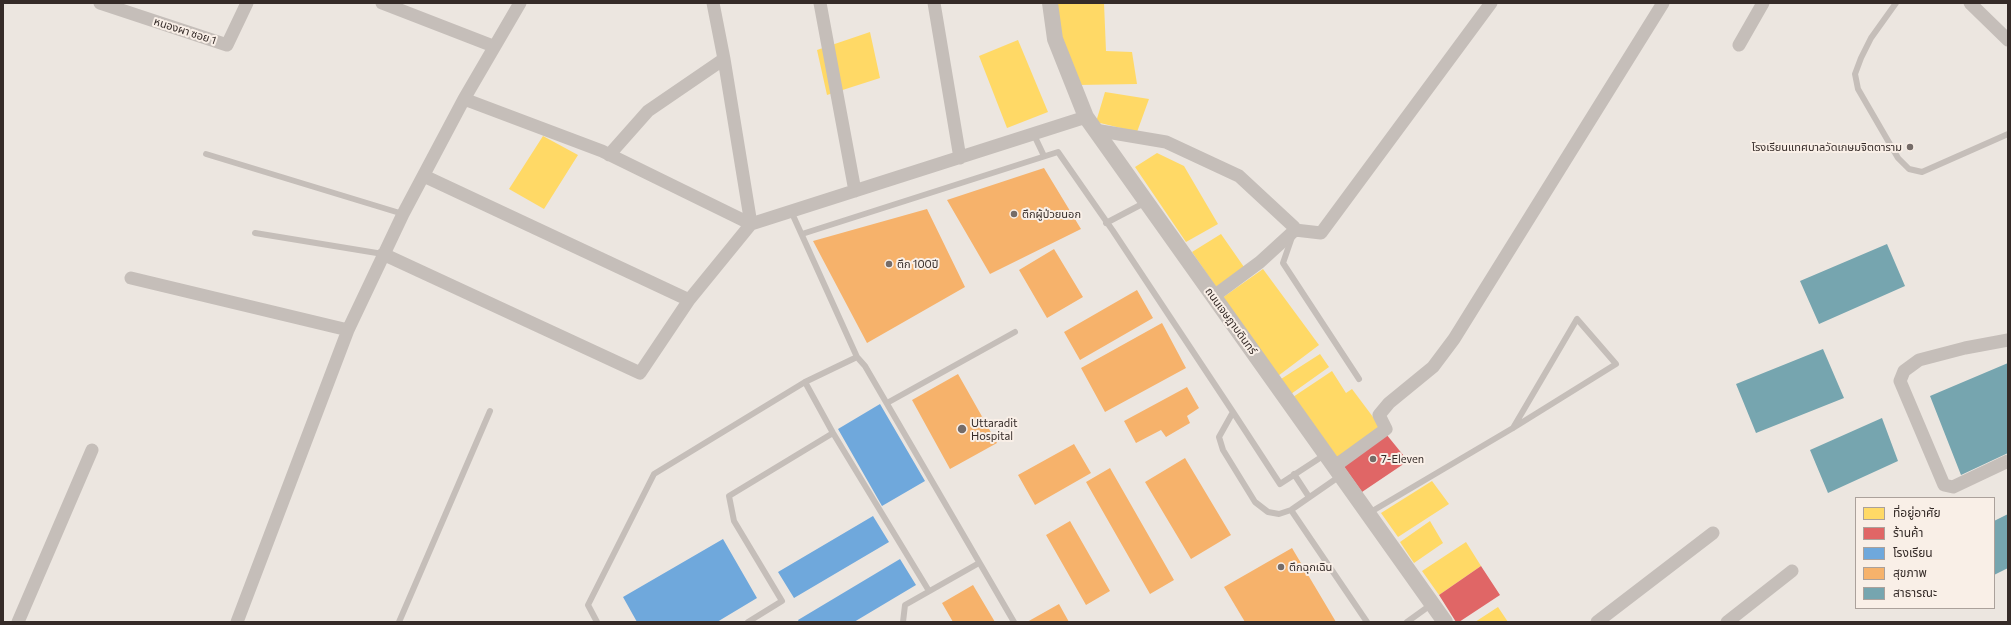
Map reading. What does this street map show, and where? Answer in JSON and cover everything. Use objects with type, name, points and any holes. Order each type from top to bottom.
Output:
[{"type":"street","name":"หนองผา ซอย 1","points":[[100,3],[227,45],[247,3]]},
{"type":"street","points":[[382,3],[493,46]]},
{"type":"street","points":[[237,622],[348,330],[403,214],[493,46],[520,3]]},
{"type":"street","points":[[713,3],[724,58],[751,224]]},
{"type":"street","points":[[820,3],[855,191]]},
{"type":"street","points":[[934,3],[960,158]]},
{"type":"street","name":"ถนนเจษฎาบดินทร์","points":[[1050,3],[1055,39],[1086,117],[1369,513],[1445,622]]},
{"type":"street","points":[[1214,296],[1260,262],[1295,230],[1321,233],[1491,3]]},
{"type":"street","points":[[1334,465],[1386,429],[1379,415],[1389,403],[1433,366],[1454,339],[1663,3]]},
{"type":"street","points":[[1740,45],[1763,3]]},
{"type":"street","points":[[1970,3],[2008,40]]},
{"type":"street","points":[[609,155],[648,111],[724,58]]},
{"type":"street","points":[[464,99],[609,155],[751,224]]},
{"type":"street","points":[[383,254],[640,373],[689,300],[751,224],[1086,117]]},
{"type":"street","points":[[1095,130],[1166,142],[1239,176],[1294,227],[1295,230]]},
{"type":"street","points":[[424,176],[689,300]]},
{"type":"street","points":[[131,278],[348,330]]},
{"type":"street","points":[[2008,340],[1966,348],[1919,360],[1904,371],[1900,381],[1944,485],[1953,488],[2008,461]]},
{"type":"street","points":[[18,622],[92,450]]},
{"type":"street","points":[[1597,622],[1713,533]]},
{"type":"street","points":[[1727,622],[1792,571]]},
{"type":"lane","points":[[1896,3],[1871,38],[1855,74],[1858,89],[1898,158],[1910,169],[1922,172],[2008,134]]},
{"type":"lane","points":[[1034,134],[1044,156]]},
{"type":"lane","points":[[802,234],[1058,152],[1280,484],[1294,474],[1334,465]]},
{"type":"lane","points":[[206,154],[403,214]]},
{"type":"lane","points":[[1106,223],[1146,202]]},
{"type":"lane","points":[[791,211],[857,357],[865,366],[887,403],[1014,622]]},
{"type":"lane","points":[[1295,230],[1283,263],[1359,379]]},
{"type":"lane","points":[[255,233],[383,254]]},
{"type":"lane","points":[[1369,513],[1513,428],[1616,364],[1577,319],[1513,428]]},
{"type":"lane","points":[[887,403],[1015,332]]},
{"type":"lane","points":[[597,622],[588,605],[654,474],[805,382],[857,357]]},
{"type":"lane","points":[[805,382],[833,433],[929,591]]},
{"type":"lane","points":[[399,622],[490,411]]},
{"type":"lane","points":[[1233,412],[1219,437],[1223,450],[1255,502],[1268,512],[1279,514],[1291,510],[1309,497],[1334,465]]},
{"type":"lane","points":[[748,622],[782,601],[734,521],[729,496],[833,433]]},
{"type":"lane","points":[[1294,474],[1309,497]]},
{"type":"lane","points":[[1291,510],[1367,622]]},
{"type":"lane","points":[[903,622],[905,605],[979,563]]},
{"type":"lane","points":[[1407,622],[1433,604]]},
{"type":"building: ที่อยู่อาศัย","points":[[1054,3],[1104,3],[1106,51],[1132,52],[1137,84],[1078,85],[1063,51]]},
{"type":"building: ที่อยู่อาศัย","points":[[870,32],[880,78],[827,95],[817,50]]},
{"type":"building: ที่อยู่อาศัย","points":[[1018,40],[1048,112],[1007,128],[979,56]]},
{"type":"building: ที่อยู่อาศัย","points":[[1105,92],[1149,99],[1137,132],[1096,122]]},
{"type":"building: ที่อยู่อาศัย","points":[[543,136],[578,155],[544,209],[509,189]]},
{"type":"building: ที่อยู่อาศัย","points":[[1157,153],[1184,166],[1218,224],[1186,242],[1135,167]]},
{"type":"building: ที่อยู่อาศัย","points":[[1221,234],[1244,267],[1216,287],[1192,252]]},
{"type":"building: ที่อยู่อาศัย","points":[[1263,269],[1319,345],[1278,376],[1222,298]]},
{"type":"building: ที่อยู่อาศัย","points":[[1320,354],[1329,367],[1291,394],[1281,379]]},
{"type":"building: ที่อยู่อาศัย","points":[[1332,371],[1346,393],[1352,389],[1382,429],[1337,457],[1293,397]]},
{"type":"building: ที่อยู่อาศัย","points":[[1432,481],[1449,504],[1398,537],[1381,513]]},
{"type":"building: ที่อยู่อาศัย","points":[[1430,521],[1443,543],[1414,563],[1400,542]]},
{"type":"building: ที่อยู่อาศัย","points":[[1466,542],[1481,566],[1439,595],[1422,571]]},
{"type":"building: ที่อยู่อาศัย","points":[[1498,607],[1508,622],[1475,622]]},
{"type":"building: ร้านค้า","name":"7-Eleven","points":[[1382,429],[1408,461],[1362,492],[1337,457]]},
{"type":"building: ร้านค้า","points":[[1481,566],[1500,595],[1459,622],[1456,622],[1439,595]]},
{"type":"building: โรงเรียน","points":[[880,404],[925,481],[882,506],[838,429]]},
{"type":"building: โรงเรียน","points":[[873,516],[889,542],[794,598],[778,572]]},
{"type":"building: โรงเรียน","points":[[723,539],[757,598],[717,622],[637,622],[623,597]]},
{"type":"building: โรงเรียน","points":[[900,559],[916,585],[854,622],[799,622],[798,620]]},
{"type":"building: สุขภาพ","name":"ตึกผู้ป่วยนอก","points":[[1044,168],[1081,229],[990,274],[947,200]]},
{"type":"building: สุขภาพ","name":"ตึก 100ปี","points":[[927,209],[965,287],[867,343],[813,241]]},
{"type":"building: สุขภาพ","points":[[1054,249],[1083,297],[1047,318],[1019,270]]},
{"type":"building: สุขภาพ","points":[[1137,290],[1153,318],[1080,360],[1064,332]]},
{"type":"building: สุขภาพ","points":[[1162,323],[1186,368],[1105,412],[1081,368]]},
{"type":"building: สุขภาพ","points":[[958,374],[997,443],[950,469],[912,400]]},
{"type":"building: สุขภาพ","points":[[1187,387],[1199,408],[1187,416],[1190,423],[1166,437],[1161,430],[1136,443],[1124,421]]},
{"type":"building: สุขภาพ","points":[[1074,444],[1091,473],[1035,505],[1018,475]]},
{"type":"building: สุขภาพ","points":[[1185,458],[1231,535],[1191,559],[1145,482]]},
{"type":"building: สุขภาพ","points":[[1110,468],[1174,580],[1150,594],[1086,482]]},
{"type":"building: สุขภาพ","points":[[1070,521],[1110,591],[1086,605],[1046,535]]},
{"type":"building: สุขภาพ","name":"ตึกฉุกเฉิน","points":[[1292,548],[1336,622],[1245,622],[1224,587]]},
{"type":"building: สุขภาพ","points":[[973,585],[995,622],[953,622],[942,603]]},
{"type":"building: สุขภาพ","points":[[1059,604],[1069,622],[1027,622]]},
{"type":"building: สาธารณะ","points":[[1887,244],[1905,286],[1819,324],[1800,281]]},
{"type":"building: สาธารณะ","points":[[1823,349],[1844,398],[1756,433],[1736,384]]},
{"type":"building: สาธารณะ","points":[[2008,363],[2008,453],[1961,475],[1930,396]]},
{"type":"building: สาธารณะ","points":[[1882,418],[1898,461],[1828,493],[1810,450]]},
{"type":"building: สาธารณะ","points":[[2008,514],[2008,568],[1995,574],[1995,520]]},
{"type":"place","name":"โรงเรียนแทศบาลวัดเกษมจิตตาราม","points":[[1910,147]]},
{"type":"place","name":"ตึกผู้ป่วยนอก","points":[[1014,214]]},
{"type":"place","name":"ตึก 100ปี","points":[[889,264]]},
{"type":"place","name":"Uttaradit Hospital","points":[[962,429]]},
{"type":"place","name":"7-Eleven","points":[[1373,459]]},
{"type":"place","name":"ตึกฉุกเฉิน","points":[[1281,567]]}]
